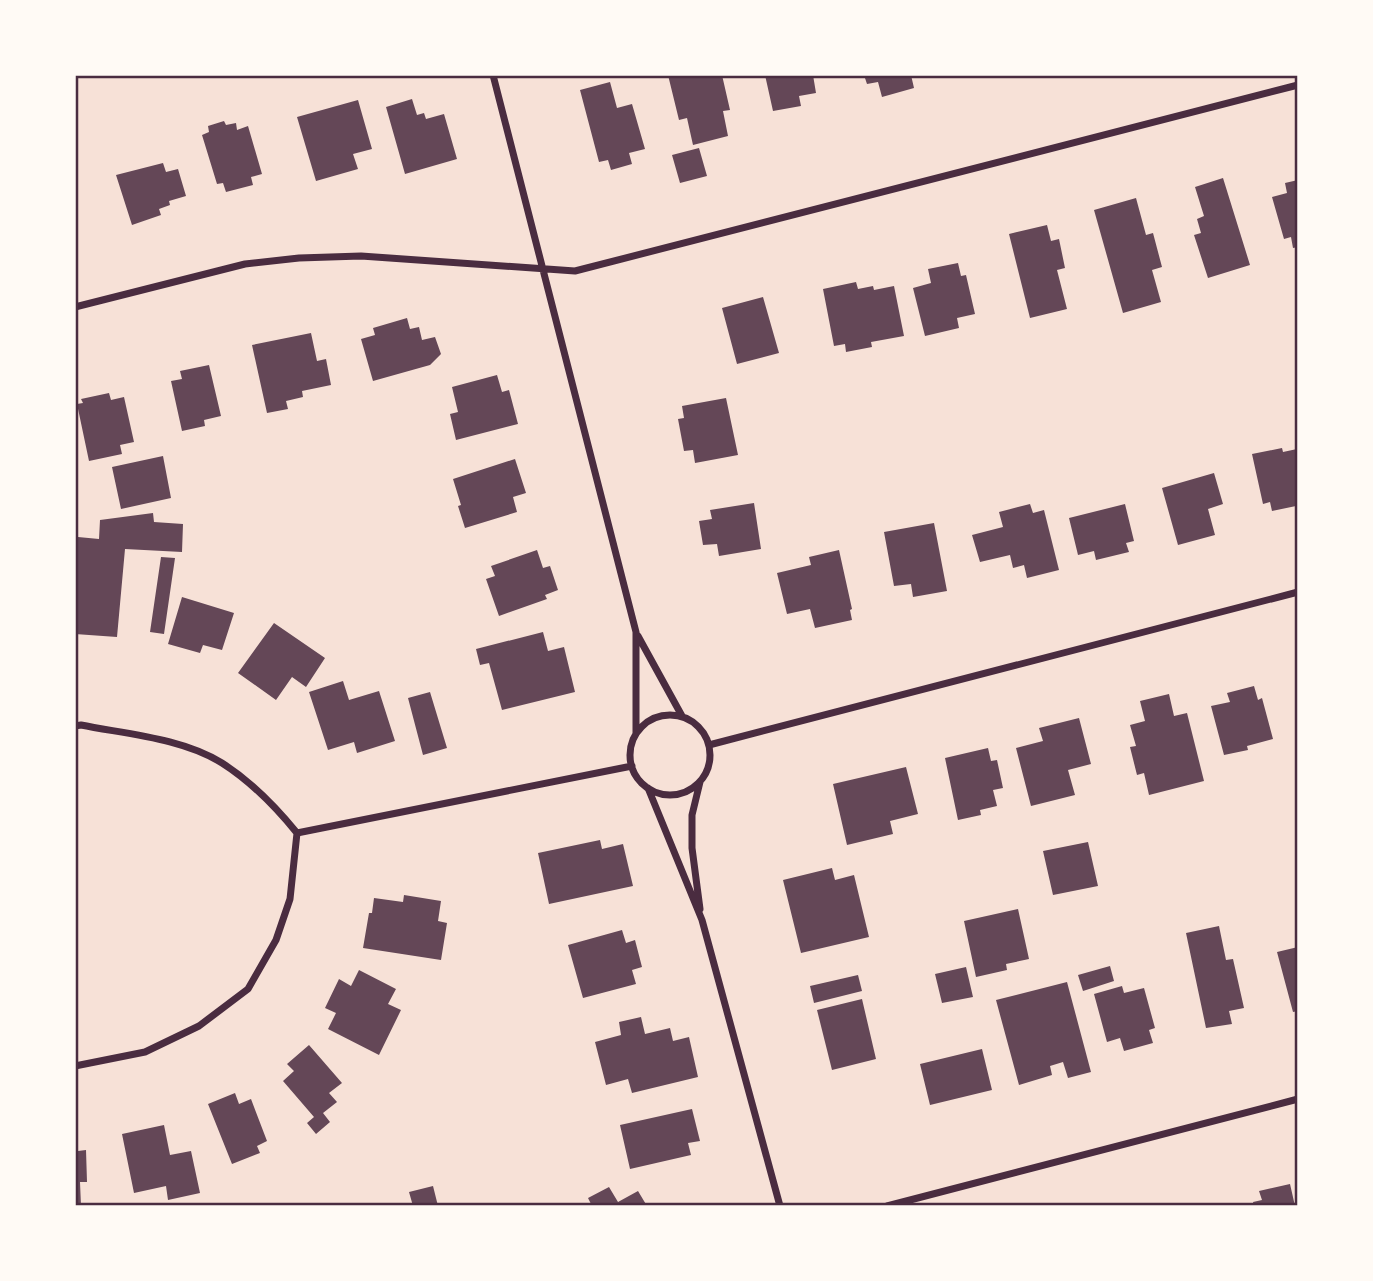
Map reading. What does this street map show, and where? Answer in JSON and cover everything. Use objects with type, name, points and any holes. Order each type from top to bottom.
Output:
[{"type":"street","points":[[493,75],[636,632],[636,733],[630,750],[632,766],[635,776],[658,793],[681,793],[700,782]]},
{"type":"street","points":[[75,307],[244,264],[299,258],[361,256],[575,271],[1298,85]]},
{"type":"street","points":[[709,745],[1298,592]]},
{"type":"street","points":[[636,632],[682,716]]},
{"type":"street","points":[[636,733],[645,723],[656,717],[682,716],[690,719],[702,730],[709,745],[708,768],[700,782],[692,815],[692,848],[702,920]]},
{"type":"street","points":[[75,726],[186,747],[221,762],[268,797],[298,833],[290,899],[276,940],[248,989],[199,1026],[145,1052],[75,1066]]},
{"type":"street","points":[[298,833],[632,766]]},
{"type":"street","points":[[648,788],[702,920],[780,1206]]},
{"type":"street","points":[[887,1206],[1298,1099]]},
{"type":"building","points":[[668,75],[722,75],[730,110],[723,111],[728,136],[693,145],[687,118],[679,120]]},
{"type":"building","points":[[765,75],[813,75],[816,93],[799,96],[801,106],[773,111]]},
{"type":"building","points":[[864,75],[911,75],[914,88],[882,97],[878,82],[867,84]]},
{"type":"building","points":[[610,82],[617,108],[632,104],[645,149],[629,153],[632,164],[611,170],[608,160],[599,162],[580,90]]},
{"type":"building","points":[[412,99],[417,115],[424,113],[426,119],[444,114],[457,159],[405,174],[386,107]]},
{"type":"building","points":[[358,100],[372,149],[353,154],[358,169],[316,181],[297,117]]},
{"type":"building","points":[[224,121],[226,125],[236,123],[237,130],[248,126],[262,174],[251,177],[253,185],[226,192],[223,183],[217,184],[202,135],[209,132],[208,126]]},
{"type":"building","points":[[699,148],[707,176],[680,183],[672,155]]},
{"type":"building","points":[[163,163],[166,172],[178,169],[186,196],[169,201],[170,205],[159,209],[161,215],[132,225],[116,175]]},
{"type":"building","points":[[1223,178],[1250,265],[1208,278],[1194,235],[1201,233],[1197,219],[1204,216],[1195,187]]},
{"type":"building","points":[[1298,180],[1298,247],[1293,248],[1291,237],[1284,239],[1272,197],[1287,193],[1285,183]]},
{"type":"building","points":[[1136,198],[1146,235],[1153,233],[1162,267],[1152,270],[1161,302],[1123,313],[1094,210]]},
{"type":"building","points":[[1047,225],[1051,241],[1059,239],[1065,268],[1057,270],[1067,309],[1030,318],[1009,234]]},
{"type":"building","points":[[958,263],[961,276],[966,275],[975,314],[957,318],[959,328],[925,336],[913,288],[931,283],[928,269]]},
{"type":"building","points":[[856,282],[858,289],[873,286],[874,290],[894,286],[904,336],[871,342],[872,347],[846,352],[845,344],[834,346],[823,289]]},
{"type":"building","points":[[763,297],[779,353],[737,364],[722,308]]},
{"type":"building","points":[[407,318],[410,329],[419,327],[422,340],[435,337],[441,354],[430,365],[373,381],[361,339],[375,335],[373,328]]},
{"type":"building","points":[[311,333],[317,361],[326,359],[331,385],[302,391],[303,397],[286,401],[288,409],[267,413],[252,345]]},
{"type":"building","points":[[209,365],[221,416],[204,420],[205,426],[182,431],[171,381],[182,379],[180,371]]},
{"type":"building","points":[[497,375],[502,392],[509,390],[518,424],[456,440],[450,414],[458,412],[452,387]]},
{"type":"building","points":[[109,393],[111,400],[124,397],[134,442],[120,445],[122,454],[89,461],[77,404],[83,403],[81,399]]},
{"type":"building","points":[[726,398],[738,455],[695,463],[693,450],[684,451],[678,419],[684,418],[682,406]]},
{"type":"building","points":[[1282,448],[1283,452],[1297,449],[1298,498],[1295,499],[1296,506],[1272,511],[1270,502],[1263,504],[1252,454]]},
{"type":"building","points":[[163,456],[171,498],[121,509],[112,467]]},
{"type":"building","points":[[515,459],[526,493],[513,497],[517,512],[465,528],[453,479]]},
{"type":"building","points":[[1214,473],[1223,504],[1208,509],[1215,535],[1178,545],[1162,488]]},
{"type":"building","points":[[754,503],[761,549],[719,556],[717,544],[703,545],[699,521],[712,519],[710,510]]},
{"type":"building","points":[[1030,504],[1033,513],[1044,510],[1059,570],[1027,578],[1024,565],[1013,568],[1010,555],[980,562],[972,535],[1003,527],[999,512]]},
{"type":"building","points":[[1125,504],[1134,541],[1126,543],[1129,552],[1096,560],[1094,551],[1078,555],[1069,518]]},
{"type":"building","points":[[153,513],[154,522],[183,524],[182,552],[125,549],[117,637],[75,634],[78,537],[99,539],[100,520]]},
{"type":"building","points":[[934,523],[947,591],[913,597],[911,584],[894,586],[884,532]]},
{"type":"building","points":[[537,550],[543,568],[550,566],[558,590],[545,595],[547,599],[499,616],[486,579],[495,576],[491,566]]},
{"type":"building","points":[[839,550],[852,620],[815,628],[810,609],[787,614],[777,573],[811,565],[809,557]]},
{"type":"building","points":[[161,557],[175,558],[164,634],[150,632]]},
{"type":"building","points":[[182,597],[234,613],[222,650],[203,645],[200,653],[168,644]]},
{"type":"building","points":[[274,623],[325,658],[306,687],[292,677],[276,700],[238,673]]},
{"type":"building","points":[[543,632],[548,651],[564,647],[575,692],[502,710],[489,663],[480,665],[476,649]]},
{"type":"building","points":[[343,681],[349,700],[379,691],[395,741],[357,753],[354,742],[328,750],[309,692]]},
{"type":"building","points":[[1254,686],[1258,700],[1262,698],[1273,739],[1247,746],[1248,750],[1224,755],[1211,706],[1230,702],[1227,693]]},
{"type":"building","points":[[430,692],[447,748],[423,755],[408,698]]},
{"type":"building","points":[[1169,694],[1174,716],[1187,713],[1204,781],[1149,795],[1144,773],[1137,775],[1130,747],[1136,746],[1130,725],[1145,721],[1140,701]]},
{"type":"building","points":[[1079,718],[1091,764],[1068,770],[1075,795],[1031,806],[1016,748],[1043,741],[1039,728]]},
{"type":"building","points":[[988,748],[991,761],[997,760],[1003,788],[993,790],[997,806],[980,810],[981,815],[958,820],[945,758]]},
{"type":"building","points":[[906,767],[918,814],[890,821],[893,834],[847,845],[833,784]]},
{"type":"building","points":[[600,840],[602,849],[623,844],[633,886],[549,904],[538,853]]},
{"type":"building","points":[[1088,842],[1098,886],[1053,895],[1043,851]]},
{"type":"building","points":[[832,868],[835,880],[854,875],[869,937],[801,953],[783,880]]},
{"type":"building","points":[[404,895],[441,901],[438,921],[447,923],[441,960],[363,948],[374,898],[403,902]]},
{"type":"building","points":[[1018,909],[1029,959],[1006,964],[1007,970],[976,977],[964,921]]},
{"type":"building","points":[[1219,926],[1226,960],[1233,959],[1244,1008],[1229,1011],[1232,1024],[1206,1028],[1186,933]]},
{"type":"building","points":[[622,930],[626,943],[635,940],[642,967],[632,970],[636,984],[583,998],[568,945]]},
{"type":"building","points":[[1298,947],[1298,1011],[1293,1012],[1277,952]]},
{"type":"building","points":[[1110,966],[1114,981],[1083,991],[1078,975]]},
{"type":"building","points":[[966,967],[973,997],[942,1003],[935,974]]},
{"type":"building","points":[[359,970],[396,989],[388,1004],[401,1010],[379,1055],[328,1029],[336,1013],[325,1008],[339,979],[351,986]]},
{"type":"building","points":[[858,975],[862,991],[814,1003],[810,986]]},
{"type":"building","points":[[1067,982],[1091,1072],[1068,1078],[1063,1062],[1050,1066],[1052,1075],[1019,1085],[996,1000]]},
{"type":"building","points":[[1122,986],[1124,993],[1144,988],[1155,1028],[1149,1030],[1153,1043],[1124,1051],[1120,1038],[1107,1042],[1094,994]]},
{"type":"building","points":[[862,999],[876,1059],[832,1070],[817,1010]]},
{"type":"building","points":[[641,1017],[645,1034],[670,1028],[673,1041],[689,1037],[698,1077],[632,1093],[628,1079],[606,1085],[595,1042],[621,1035],[619,1022]]},
{"type":"building","points":[[309,1045],[342,1083],[329,1093],[337,1102],[323,1113],[330,1122],[316,1134],[307,1123],[314,1117],[283,1081],[294,1071],[287,1064]]},
{"type":"building","points":[[982,1049],[992,1090],[930,1105],[920,1064]]},
{"type":"building","points":[[235,1093],[239,1104],[251,1099],[267,1141],[257,1146],[260,1153],[232,1164],[208,1104]]},
{"type":"building","points":[[692,1109],[700,1141],[688,1143],[691,1155],[630,1169],[620,1125]]},
{"type":"building","points":[[164,1125],[170,1155],[191,1151],[200,1193],[168,1200],[166,1186],[134,1193],[122,1134]]},
{"type":"building","points":[[75,1140],[78,1140],[78,1151],[86,1150],[87,1182],[80,1182],[81,1206],[75,1206]]},
{"type":"building","points":[[1290,1184],[1295,1206],[1254,1206],[1253,1202],[1262,1200],[1259,1191]]},
{"type":"building","points":[[433,1186],[438,1206],[413,1206],[409,1192]]},
{"type":"building","points":[[609,1187],[618,1202],[638,1191],[647,1206],[592,1206],[588,1198]]}]
